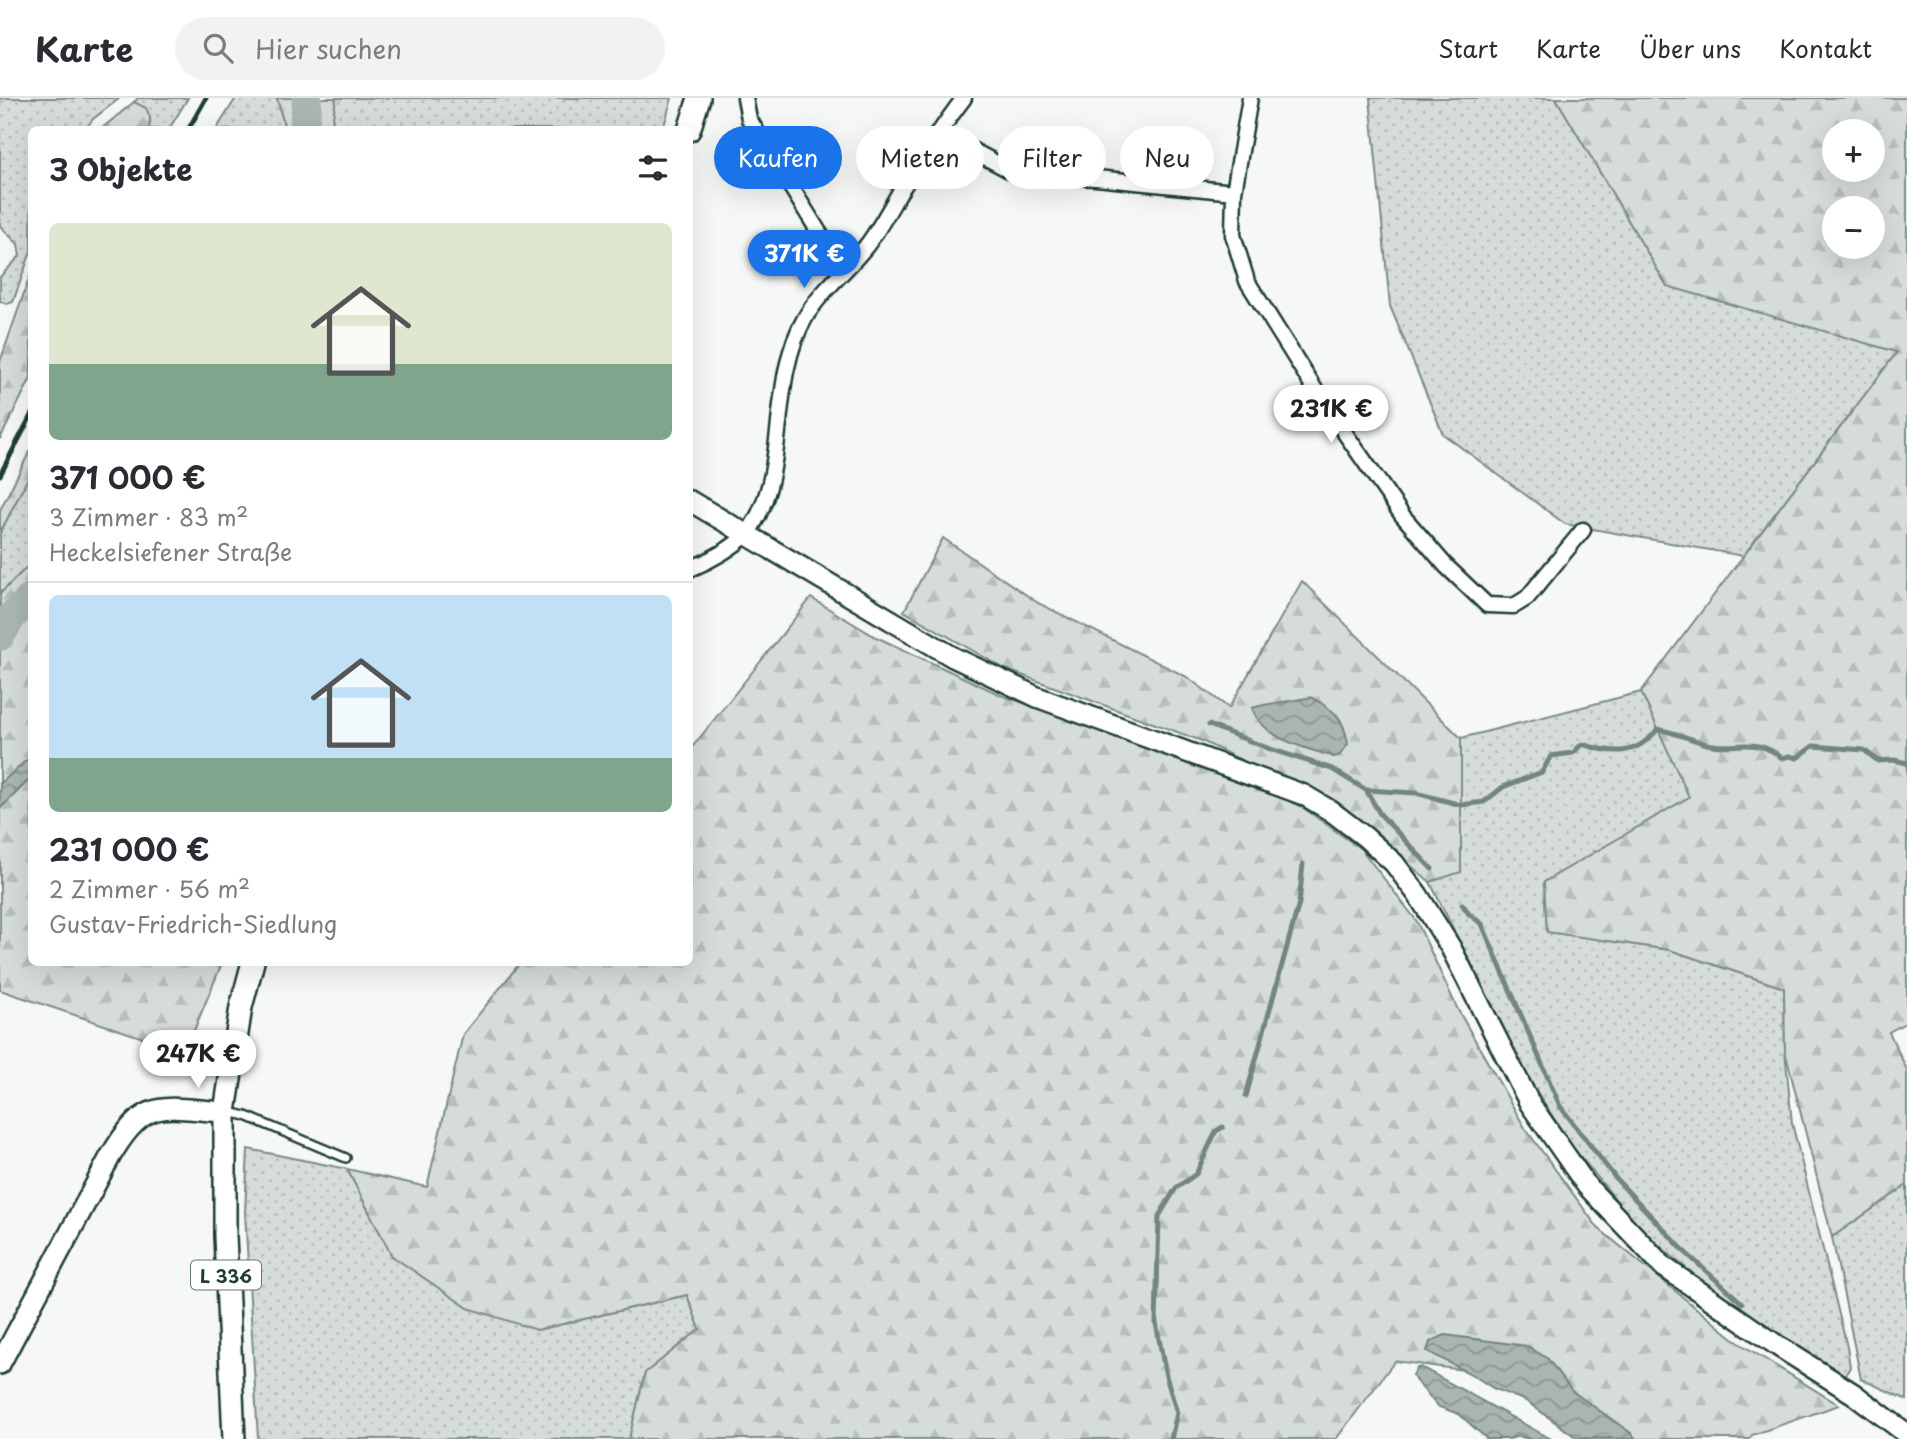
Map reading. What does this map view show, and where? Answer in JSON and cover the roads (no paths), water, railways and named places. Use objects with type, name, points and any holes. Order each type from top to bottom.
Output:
[{"type":"main road","points":[[690,126],[699,98]]},
{"type":"main road","points":[[693,503],[953,657],[1037,697],[1304,795],[1331,811],[1365,837],[1394,863],[1418,895],[1451,948],[1530,1104],[1587,1186],[1664,1267],[1778,1346],[1860,1398],[1907,1434]]},
{"type":"main road","name":"L 336","points":[[234,1439],[225,1237],[225,1112],[241,1007],[252,966]]},
{"type":"main road","points":[[0,1364],[120,1141],[135,1121],[144,1113],[163,1108],[225,1112]]},
{"type":"street","points":[[745,98],[749,119],[843,271]]},
{"type":"street","points":[[943,126],[964,98]]},
{"type":"street","points":[[1250,98],[1234,192],[1233,235],[1247,281],[1319,396],[1402,514],[1446,566],[1487,606],[1514,606],[1527,598],[1583,530]]},
{"type":"street","points":[[984,157],[1011,171],[1030,175],[1096,178],[1234,192]]},
{"type":"street","points":[[693,568],[709,561],[746,534],[766,498],[772,477],[779,404],[792,346],[806,316],[867,246],[902,189]]},
{"type":"lane","points":[[225,1112],[246,1116],[346,1158]]},
{"type":"water","points":[[1311,697],[1332,710],[1344,727],[1348,744],[1340,755],[1334,757],[1286,741],[1266,728],[1252,708]]},
{"type":"water","points":[[28,759],[28,781],[0,809],[0,784]]},
{"type":"water","points":[[1445,1335],[1527,1346],[1548,1359],[1572,1391],[1636,1439],[1577,1438],[1526,1401],[1493,1388],[1427,1351],[1430,1342]]},
{"type":"water","points":[[1421,1367],[1551,1439],[1528,1439],[1519,1436],[1487,1439],[1459,1414],[1439,1407],[1415,1380],[1413,1375],[1417,1368]]},
{"type":"waterway","points":[[304,126],[307,98]]},
{"type":"waterway","points":[[0,636],[12,616],[28,601]]},
{"type":"waterway","points":[[1209,725],[1332,769],[1366,790],[1416,793],[1461,805],[1484,802],[1503,787],[1542,772],[1551,756],[1573,753],[1582,744],[1604,750],[1623,751],[1641,745],[1658,729],[1717,746],[1763,747],[1782,758],[1797,758],[1813,746],[1864,750],[1878,761],[1907,763]]},
{"type":"waterway","points":[[1366,790],[1380,814],[1432,869]]},
{"type":"waterway","points":[[1246,1096],[1299,903],[1303,864]]},
{"type":"waterway","points":[[1462,904],[1469,914],[1482,924],[1560,1106],[1617,1180],[1686,1253],[1742,1303]]},
{"type":"waterway","points":[[1171,1439],[1177,1413],[1166,1376],[1156,1323],[1159,1216],[1176,1188],[1196,1174],[1216,1131],[1223,1127]]},
{"type":"railway","points":[[190,126],[206,98]]},
{"type":"railway","points":[[0,475],[28,422]]}]
